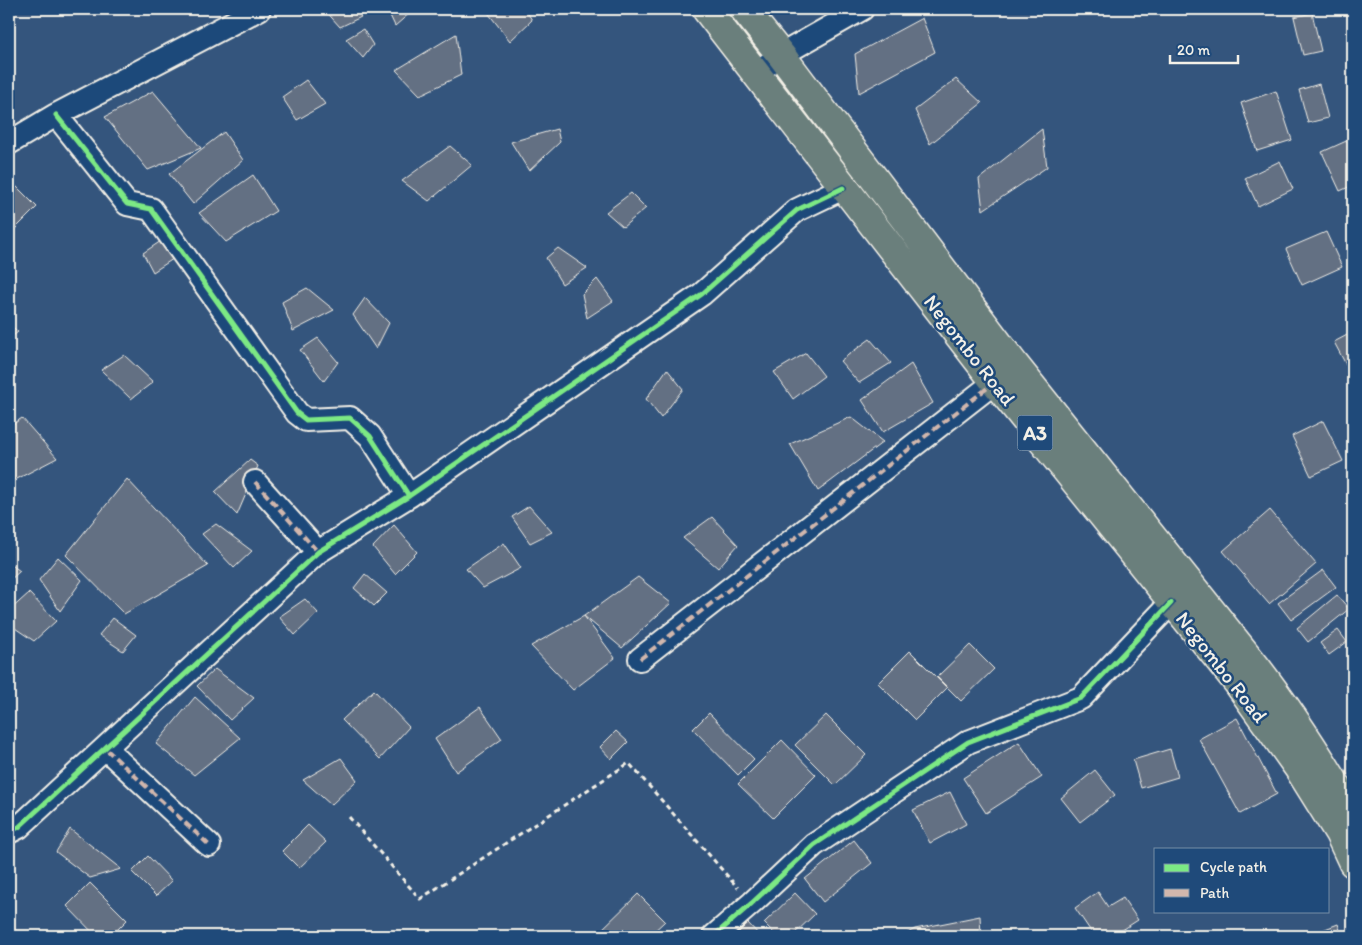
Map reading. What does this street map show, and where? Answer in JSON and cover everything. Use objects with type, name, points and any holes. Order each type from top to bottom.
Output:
[{"type":"highway","name":"Negombo Road","points":[[706,9],[994,382],[1171,603],[1237,682],[1284,747],[1335,826],[1353,863]]},
{"type":"highway","name":"Negombo Road","points":[[744,9],[781,54],[1008,356],[1267,681],[1316,750],[1353,813]]},
{"type":"street","points":[[9,144],[56,115],[259,9]]},
{"type":"street","points":[[756,73],[781,54],[862,9]]},
{"type":"street","points":[[56,115],[127,204],[151,209],[297,414],[306,420],[350,418],[370,436],[409,496]]},
{"type":"street","points":[[9,832],[19,827],[106,749],[318,552],[409,496],[702,294],[796,210],[843,188]]},
{"type":"street","points":[[640,659],[994,382]]},
{"type":"street","points":[[255,482],[318,552]]},
{"type":"street","points":[[714,936],[814,844],[968,742],[1081,698],[1171,603]]},
{"type":"street","points":[[106,749],[209,845]]},
{"type":"path","points":[[349,817],[420,899],[629,763],[752,903]]},
{"type":"building","points":[[324,9],[356,9],[361,17],[340,27]]},
{"type":"building","points":[[387,9],[410,9],[411,12],[395,26]]},
{"type":"building","points":[[485,9],[525,9],[532,20],[510,41]]},
{"type":"building","points":[[1312,13],[1321,51],[1303,55],[1294,17]]},
{"type":"building","points":[[922,18],[935,52],[859,93],[855,54]]},
{"type":"building","points":[[363,29],[373,45],[363,58],[346,39]]},
{"type":"building","points":[[456,34],[461,75],[420,95],[396,70]]},
{"type":"building","points":[[1353,58],[1353,75],[1348,60]]},
{"type":"building","points":[[956,79],[982,103],[930,144],[915,110]]},
{"type":"building","points":[[306,80],[325,104],[297,120],[282,97]]},
{"type":"building","points":[[1319,84],[1328,118],[1308,123],[1299,90]]},
{"type":"building","points":[[153,91],[201,148],[148,170],[105,117]]},
{"type":"building","points":[[1276,91],[1292,140],[1257,151],[1241,103]]},
{"type":"building","points":[[557,129],[560,142],[529,171],[511,142]]},
{"type":"building","points":[[1042,129],[1047,167],[983,210],[979,179]]},
{"type":"building","points":[[224,132],[243,160],[193,204],[169,174]]},
{"type":"building","points":[[1353,138],[1353,185],[1340,191],[1322,152]]},
{"type":"building","points":[[450,146],[472,165],[429,201],[402,181]]},
{"type":"building","points":[[1280,161],[1293,189],[1258,206],[1245,178]]},
{"type":"building","points":[[253,175],[276,211],[226,242],[199,213]]},
{"type":"building","points":[[13,183],[37,207],[15,229],[9,222],[9,186]]},
{"type":"building","points":[[631,193],[646,208],[623,227],[606,212]]},
{"type":"building","points":[[1326,232],[1342,267],[1302,285],[1286,249]]},
{"type":"building","points":[[164,239],[179,255],[153,272],[143,253]]},
{"type":"building","points":[[558,248],[587,268],[562,284],[546,258]]},
{"type":"building","points":[[597,279],[613,301],[587,318],[582,294]]},
{"type":"building","points":[[307,288],[334,310],[293,331],[282,302]]},
{"type":"building","points":[[365,298],[389,323],[376,349],[353,315]]},
{"type":"building","points":[[9,323],[18,332],[9,339]]},
{"type":"building","points":[[1351,333],[1353,337],[1353,378],[1334,342]]},
{"type":"building","points":[[318,338],[338,362],[324,381],[300,350]]},
{"type":"building","points":[[870,339],[891,363],[859,383],[840,361]]},
{"type":"building","points":[[806,353],[824,376],[793,399],[774,372]]},
{"type":"building","points":[[124,355],[153,382],[131,399],[101,370]]},
{"type":"building","points":[[911,364],[933,403],[883,432],[862,400]]},
{"type":"building","points":[[667,369],[683,389],[661,418],[646,399]]},
{"type":"building","points":[[851,417],[883,442],[818,491],[790,444]]},
{"type":"building","points":[[22,418],[57,458],[15,480],[9,470],[9,427]]},
{"type":"building","points":[[1323,421],[1343,461],[1311,476],[1292,436]]},
{"type":"building","points":[[250,460],[258,466],[237,515],[215,492]]},
{"type":"building","points":[[127,479],[208,566],[124,614],[66,555]]},
{"type":"building","points":[[529,506],[552,532],[530,543],[512,517]]},
{"type":"building","points":[[1270,510],[1316,564],[1269,604],[1223,551]]},
{"type":"building","points":[[712,517],[738,545],[718,568],[683,538]]},
{"type":"building","points":[[216,524],[252,551],[234,568],[202,534]]},
{"type":"building","points":[[394,525],[417,552],[395,574],[373,547]]},
{"type":"building","points":[[504,543],[521,568],[483,588],[466,569]]},
{"type":"building","points":[[58,557],[82,580],[60,611],[39,580]]},
{"type":"building","points":[[9,563],[20,571],[9,581]]},
{"type":"building","points":[[1323,570],[1336,587],[1291,620],[1278,603]]},
{"type":"building","points":[[365,574],[387,593],[374,606],[354,588]]},
{"type":"building","points":[[638,577],[671,603],[622,648],[584,616]]},
{"type":"building","points":[[29,593],[56,621],[34,641],[9,624],[9,611]]},
{"type":"building","points":[[1337,595],[1349,609],[1308,642],[1297,628]]},
{"type":"building","points":[[305,599],[318,613],[295,635],[279,617]]},
{"type":"building","points":[[584,616],[615,658],[573,690],[531,646]]},
{"type":"building","points":[[113,618],[136,635],[123,651],[99,635]]},
{"type":"building","points":[[1338,630],[1347,642],[1329,655],[1320,643]]},
{"type":"building","points":[[970,645],[994,669],[961,701],[937,677]]},
{"type":"building","points":[[910,651],[947,688],[915,720],[878,683]]},
{"type":"building","points":[[215,669],[254,698],[230,720],[197,686]]},
{"type":"building","points":[[374,690],[409,727],[380,759],[342,720]]},
{"type":"building","points":[[195,697],[240,738],[194,775],[156,744]]},
{"type":"building","points":[[480,707],[502,739],[456,772],[435,739]]},
{"type":"building","points":[[709,713],[754,759],[738,775],[693,729]]},
{"type":"building","points":[[826,715],[866,755],[835,785],[795,745]]},
{"type":"building","points":[[1237,718],[1277,794],[1240,814],[1199,739]]},
{"type":"building","points":[[616,731],[628,742],[611,759],[600,747]]},
{"type":"building","points":[[782,740],[816,775],[773,818],[738,784]]},
{"type":"building","points":[[1019,742],[1042,777],[986,813],[963,778]]},
{"type":"building","points":[[1170,749],[1178,777],[1141,788],[1133,760]]},
{"type":"building","points":[[341,758],[357,780],[331,805],[303,780]]},
{"type":"building","points":[[1095,770],[1115,795],[1080,822],[1061,798]]},
{"type":"building","points":[[950,792],[966,824],[930,843],[913,810]]},
{"type":"building","points":[[308,825],[326,842],[299,868],[282,851]]},
{"type":"building","points":[[70,829],[121,869],[90,878],[56,852]]},
{"type":"building","points":[[854,840],[872,863],[823,902],[805,879]]},
{"type":"building","points":[[148,856],[172,881],[156,896],[132,872]]},
{"type":"building","points":[[90,883],[127,920],[111,936],[96,936],[67,906]]},
{"type":"building","points":[[1098,892],[1108,907],[1123,898],[1138,920],[1113,936],[1094,936],[1075,908]]},
{"type":"building","points":[[795,893],[815,914],[792,936],[777,936],[764,923]]},
{"type":"building","points":[[638,894],[665,921],[649,936],[595,936]]},
{"type":"building","points":[[980,916],[981,936],[902,936],[915,929]]},
{"type":"building","points":[[748,923],[760,936],[735,936]]},
{"type":"building","points":[[1338,924],[1342,936],[1307,936]]},
{"type":"marked path","points":[[640,659],[995,382]]},
{"type":"marked path","points":[[255,482],[318,552]]},
{"type":"marked path","points":[[106,749],[209,845]]},
{"type":"cycle path","points":[[56,115],[127,204],[151,209],[297,413],[306,420],[350,418],[370,436],[409,496]]},
{"type":"cycle path","points":[[9,832],[19,827],[318,552],[409,496],[702,294],[797,210],[843,188]]},
{"type":"cycle path","points":[[714,936],[814,845],[968,742],[1081,698],[1171,603]]}]
